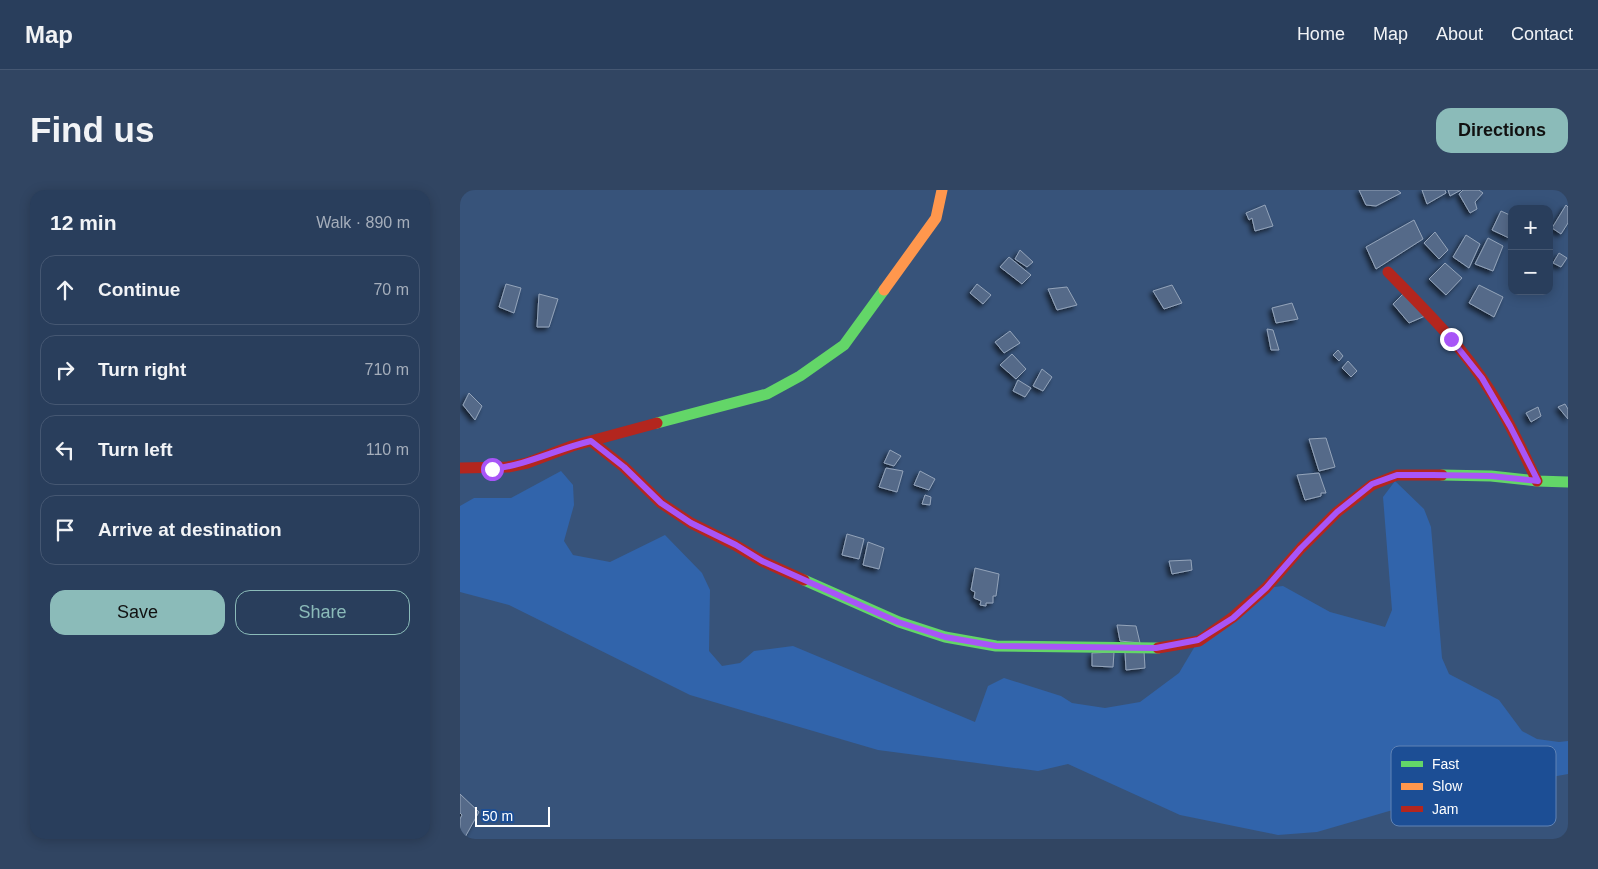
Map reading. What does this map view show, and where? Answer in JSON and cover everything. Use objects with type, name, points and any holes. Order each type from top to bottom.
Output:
[{"type":"street","points":[[460,468],[508,467],[527,462],[572,446],[767,394],[800,376],[834,353],[853,334],[936,218],[942,190]]},
{"type":"street","points":[[1388,272],[1451,339],[1482,378],[1510,426],[1538,481]]},
{"type":"street","points":[[591,441],[624,467],[661,503],[691,523],[736,545],[762,561],[898,622],[945,637],[996,646],[1156,648],[1198,640],[1233,618],[1266,588],[1325,524],[1372,484],[1397,475],[1491,476],[1568,482]]},
{"type":"shaded area","points":[[561,471],[573,485],[574,505],[564,541],[573,555],[610,562],[665,535],[702,573],[710,590],[709,651],[722,666],[740,663],[754,651],[793,646],[975,722],[988,686],[1004,678],[1061,696],[1072,703],[1105,708],[1140,702],[1179,673],[1201,636],[1266,588],[1283,586],[1330,612],[1385,627],[1392,610],[1383,497],[1395,481],[1424,509],[1431,527],[1442,658],[1449,674],[1499,700],[1522,731],[1537,739],[1559,742],[1568,741],[1568,774],[1556,776],[1556,746],[1391,746],[1391,810],[1317,832],[1278,835],[1180,815],[1068,764],[1038,771],[878,750],[690,695],[509,605],[460,592],[460,506],[474,498],[511,498]]},
{"type":"building","points":[[1359,190],[1397,190],[1401,193],[1376,206],[1366,205]]},
{"type":"building","points":[[1422,190],[1445,190],[1446,193],[1427,204]]},
{"type":"building","points":[[1448,190],[1461,190],[1450,196]]},
{"type":"building","points":[[1463,190],[1479,190],[1483,193],[1475,202],[1477,209],[1470,213],[1459,194]]},
{"type":"building","points":[[1265,205],[1273,226],[1255,231],[1252,218],[1249,220],[1246,213]]},
{"type":"building","points":[[1566,205],[1568,207],[1568,223],[1561,234],[1553,229]]},
{"type":"building","points":[[1501,211],[1508,214],[1508,238],[1492,230]]},
{"type":"building","points":[[1414,220],[1423,239],[1376,269],[1366,247]]},
{"type":"building","points":[[1435,232],[1448,250],[1439,259],[1424,243]]},
{"type":"building","points":[[1466,235],[1480,244],[1469,268],[1453,257]]},
{"type":"building","points":[[1488,238],[1503,246],[1493,271],[1475,264]]},
{"type":"building","points":[[1020,250],[1033,262],[1027,267],[1015,259]]},
{"type":"building","points":[[1559,253],[1567,258],[1561,267],[1553,263]]},
{"type":"building","points":[[1009,257],[1031,275],[1022,284],[1000,267]]},
{"type":"building","points":[[1445,263],[1462,278],[1446,295],[1429,279]]},
{"type":"building","points":[[506,284],[521,288],[514,313],[499,307]]},
{"type":"building","points":[[977,284],[991,295],[983,304],[970,293]]},
{"type":"building","points":[[1172,285],[1182,303],[1164,309],[1153,291]]},
{"type":"building","points":[[1479,285],[1503,297],[1494,317],[1469,303]]},
{"type":"building","points":[[1067,287],[1077,305],[1057,310],[1048,289]]},
{"type":"building","points":[[1404,293],[1425,316],[1409,323],[1393,304]]},
{"type":"building","points":[[539,294],[558,299],[549,327],[537,327]]},
{"type":"building","points":[[1292,303],[1298,319],[1276,323],[1272,308]]},
{"type":"building","points":[[1267,329],[1273,330],[1279,350],[1271,350]]},
{"type":"building","points":[[1010,331],[1020,343],[1004,353],[995,342]]},
{"type":"building","points":[[1338,350],[1343,356],[1339,361],[1333,355]]},
{"type":"building","points":[[1012,354],[1026,369],[1016,379],[1000,365]]},
{"type":"building","points":[[1348,361],[1357,371],[1351,377],[1342,368]]},
{"type":"building","points":[[1042,369],[1052,377],[1043,391],[1033,386]]},
{"type":"building","points":[[1018,380],[1031,388],[1025,397],[1013,391]]},
{"type":"building","points":[[469,393],[482,406],[475,420],[463,405]]},
{"type":"building","points":[[1565,404],[1568,409],[1568,419],[1558,407]]},
{"type":"building","points":[[1538,407],[1541,416],[1531,422],[1526,413]]},
{"type":"building","points":[[1326,438],[1335,467],[1319,471],[1309,439]]},
{"type":"building","points":[[890,450],[901,456],[894,466],[884,463]]},
{"type":"building","points":[[886,468],[903,471],[897,492],[879,487]]},
{"type":"building","points":[[920,471],[935,479],[929,490],[914,485]]},
{"type":"building","points":[[1319,473],[1326,493],[1321,493],[1321,496],[1305,500],[1297,475]]},
{"type":"building","points":[[925,495],[931,497],[930,505],[922,504]]},
{"type":"building","points":[[847,534],[864,539],[859,559],[842,555]]},
{"type":"building","points":[[868,542],[884,548],[879,569],[863,565]]},
{"type":"building","points":[[1191,560],[1192,570],[1172,574],[1169,561]]},
{"type":"building","points":[[975,568],[999,574],[996,596],[993,596],[993,603],[986,603],[986,606],[980,605],[981,601],[974,598],[975,592],[971,590]]},
{"type":"building","points":[[1117,625],[1136,626],[1140,643],[1120,641]]},
{"type":"building","points":[[1144,651],[1145,668],[1126,670],[1125,652]]},
{"type":"building","points":[[1114,652],[1113,667],[1092,666],[1092,653]]},
{"type":"building","points":[[460,794],[479,812],[464,839],[460,839],[460,819],[462,815],[460,813]]},
{"type":"traffic: fast","points":[[657,423],[767,394],[800,376],[844,345],[884,290]]},
{"type":"traffic: fast","points":[[1442,475],[1491,476],[1568,482]]},
{"type":"traffic: fast","points":[[804,580],[899,622],[945,637],[996,646],[1158,648]]},
{"type":"traffic: slow","points":[[884,290],[936,218],[942,190]]},
{"type":"traffic: jam","points":[[1388,272],[1441,328],[1478,373],[1502,411],[1537,481]]},
{"type":"traffic: jam","points":[[460,468],[508,467],[527,463],[572,446],[657,423]]},
{"type":"traffic: jam","points":[[591,441],[624,467],[661,503],[691,523],[762,561],[804,580]]},
{"type":"traffic: jam","points":[[1158,648],[1199,641],[1233,617],[1266,588],[1301,548],[1337,512],[1372,485],[1397,475],[1442,475]]},
{"type":"route","points":[[492,469],[527,462],[591,441],[624,467],[661,503],[691,523],[736,545],[762,561],[898,622],[945,637],[996,646],[1156,648],[1198,640],[1233,618],[1266,588],[1301,548],[1337,512],[1372,484],[1397,475],[1491,476],[1538,481],[1510,426],[1482,378],[1451,339]]}]
